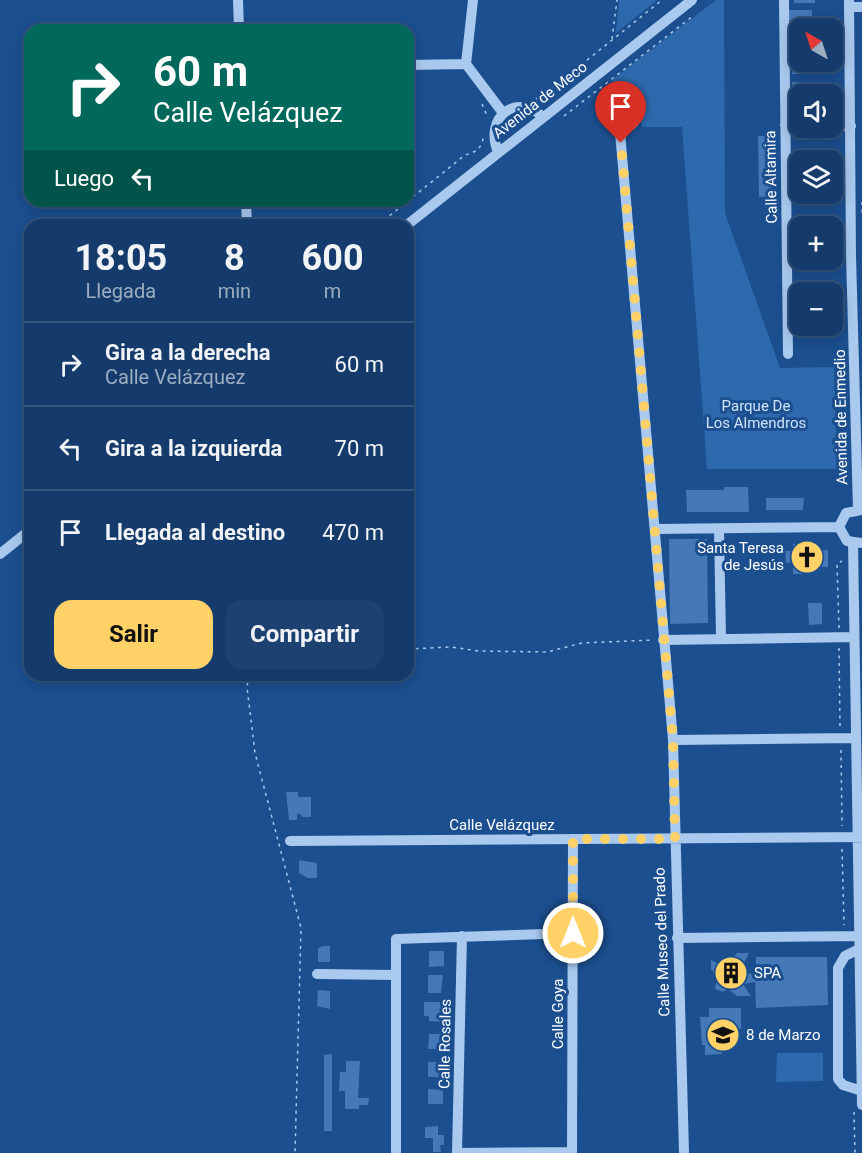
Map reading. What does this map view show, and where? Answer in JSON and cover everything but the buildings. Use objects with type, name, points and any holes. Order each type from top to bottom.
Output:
[{"type":"street","points":[[238,0],[239,24]]},
{"type":"street","points":[[474,0],[466,64],[503,113]]},
{"type":"street","name":"Avenida de Meco","points":[[414,225],[498,152],[692,0]]},
{"type":"street","name":"Calle Altamira","points":[[784,0],[788,354]]},
{"type":"street","points":[[849,4],[862,7]]},
{"type":"street","name":"Avenida de Enmedio","points":[[849,4],[855,119],[850,150],[857,256],[860,509]]},
{"type":"street","points":[[414,65],[466,64]]},
{"type":"street","points":[[498,152],[494,142],[494,128],[503,113],[510,109],[528,108],[543,117]]},
{"type":"street","name":"Calle Museo del Prado","points":[[619,121],[673,740],[684,1153]]},
{"type":"street","points":[[850,150],[862,150]]},
{"type":"street","points":[[860,509],[846,513],[839,527],[843,538],[857,543],[853,638],[860,837],[859,949],[862,1105]]},
{"type":"street","points":[[656,529],[839,527]]},
{"type":"street","points":[[719,530],[721,638]]},
{"type":"street","points":[[0,554],[24,536]]},
{"type":"street","points":[[663,640],[853,638]]},
{"type":"street","points":[[673,740],[855,738]]},
{"type":"street","name":"Calle Velázquez","points":[[290,841],[860,837]]},
{"type":"street","name":"Calle Goya","points":[[572,1152],[573,839]]},
{"type":"street","points":[[396,1153],[396,939],[573,933]]},
{"type":"street","name":"Calle Rosales","points":[[457,1153],[462,936]]},
{"type":"street","points":[[677,938],[859,936]]},
{"type":"street","points":[[859,949],[845,956],[838,968],[838,1079],[843,1085],[862,1091]]},
{"type":"street","points":[[317,974],[396,975]]},
{"type":"street","points":[[457,1153],[572,1152]]},
{"type":"path","points":[[612,40],[617,0]]},
{"type":"path","points":[[546,93],[662,0]]},
{"type":"path","points":[[564,116],[693,16]]},
{"type":"path","points":[[414,196],[465,155],[481,148],[488,115],[482,103]]},
{"type":"path","points":[[385,219],[400,207]]},
{"type":"path","points":[[414,650],[451,647],[478,651],[547,652],[582,644],[663,640]]},
{"type":"path","points":[[248,681],[255,753],[301,928],[295,1153]]},
{"type":"green space","points":[[619,0],[657,0],[616,33]]},
{"type":"green space","name":"Parque De Los Almendros","points":[[716,0],[724,0],[725,213],[780,368],[834,367],[837,469],[707,469],[682,127],[642,127],[637,102],[616,99],[612,80]]},
{"type":"green space","points":[[777,1053],[823,1053],[823,1081],[776,1082]]},
{"type":"place","name":"Santa Teresa de Jesús","points":[[807,557]]},
{"type":"place","name":"SPA","points":[[731,973]]},
{"type":"place","name":"8 de Marzo","points":[[723,1035]]},
{"type":"route","points":[[573,933],[573,839],[675,839],[673,740],[663,640],[653,488],[621,143]]}]
